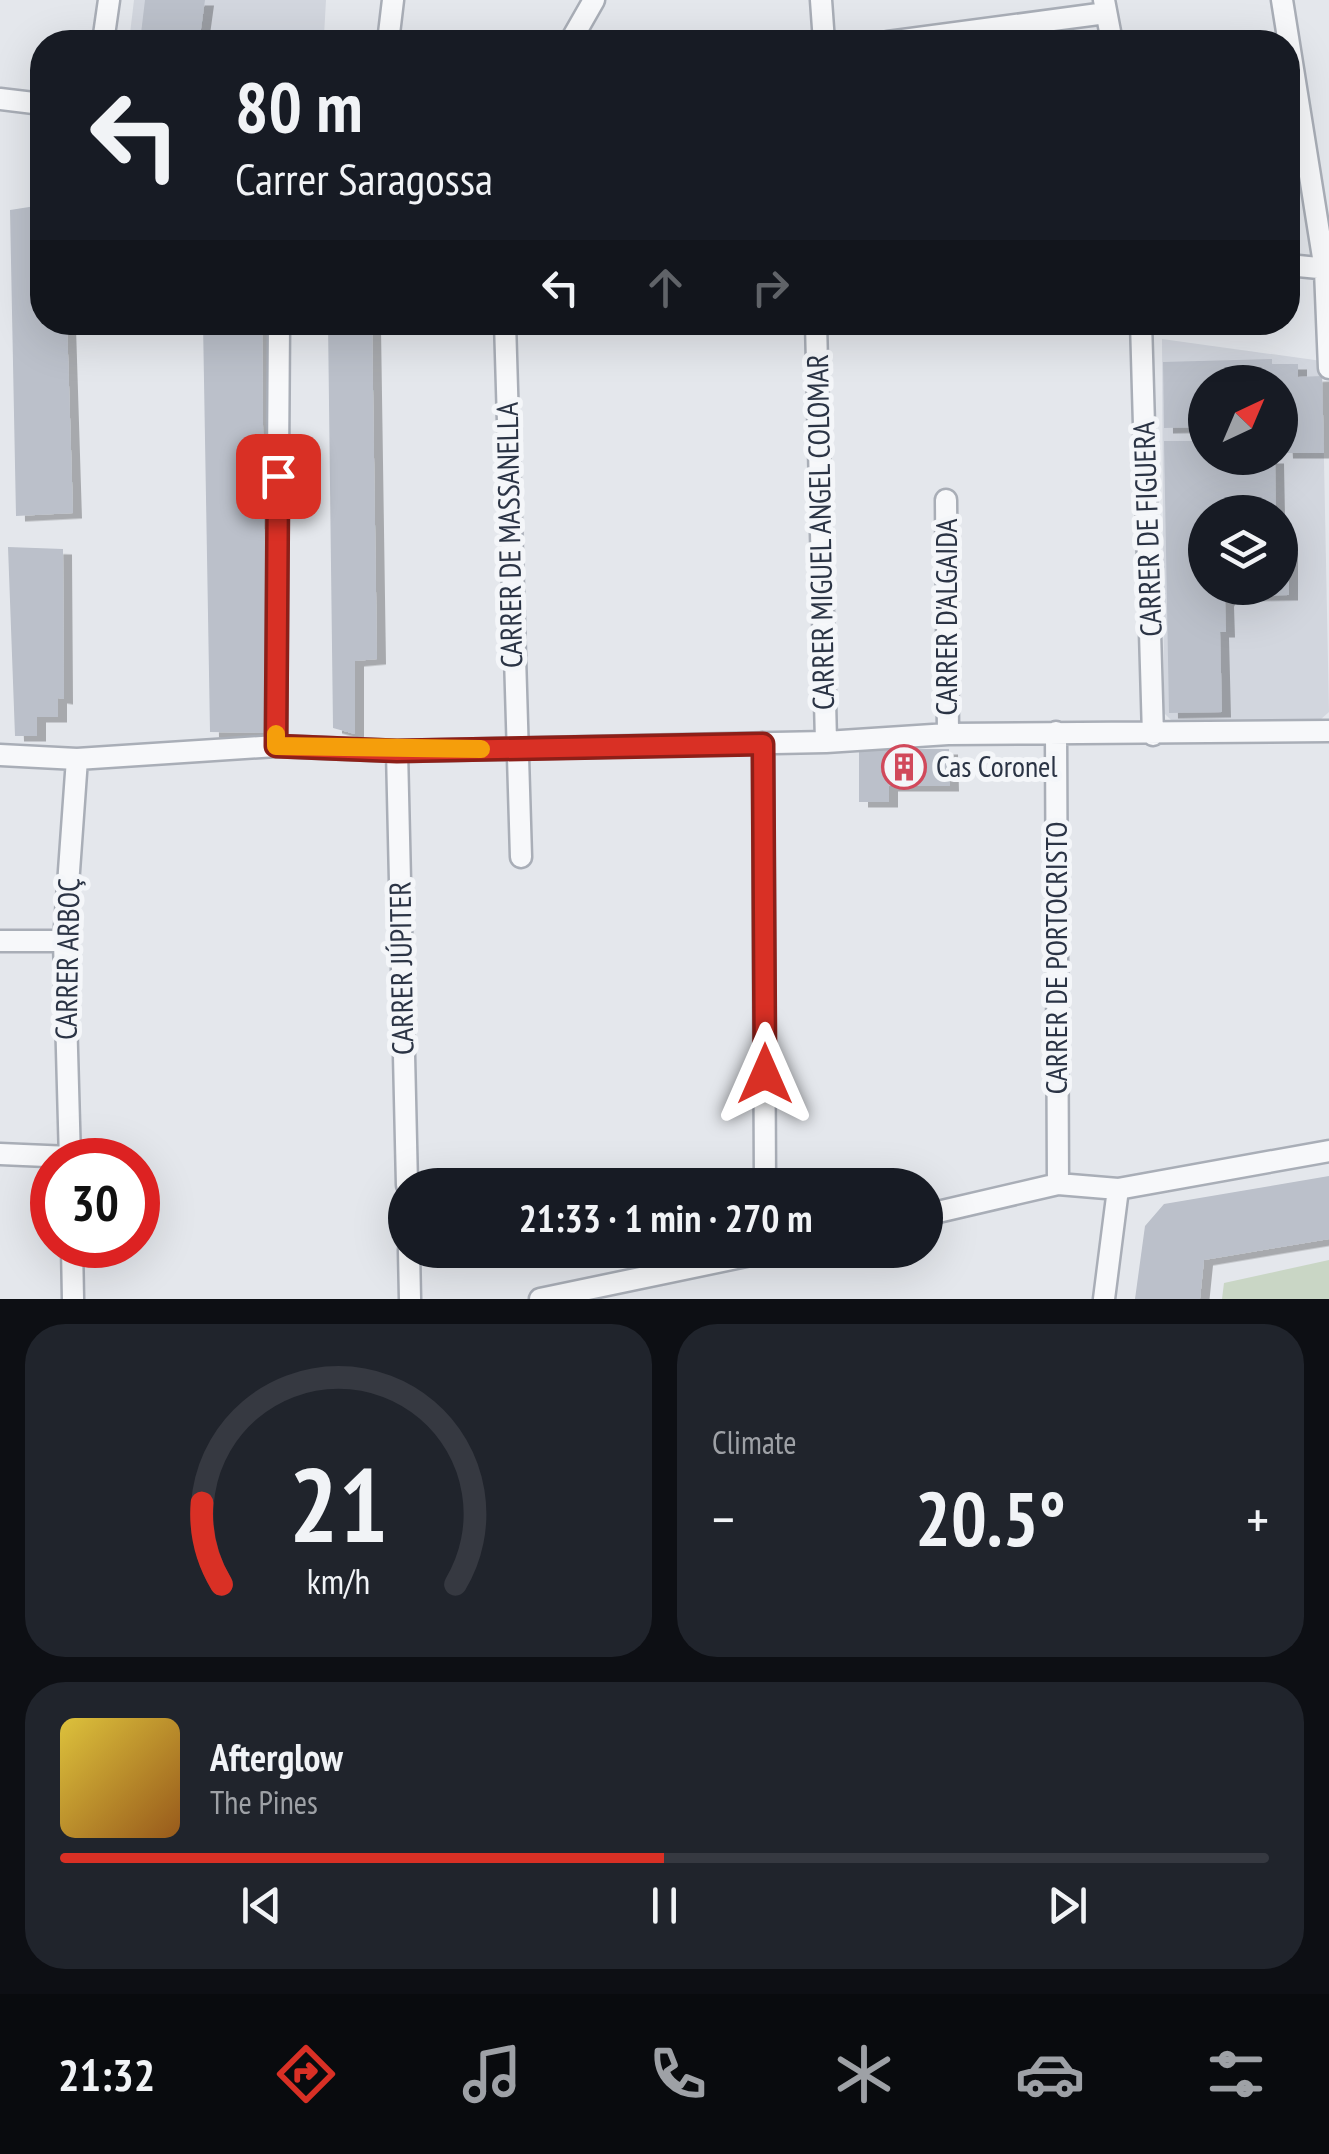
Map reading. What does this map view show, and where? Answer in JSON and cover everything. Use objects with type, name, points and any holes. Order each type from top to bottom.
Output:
[{"type":"street","points":[[105,30],[109,0]]},
{"type":"street","points":[[389,30],[393,0]]},
{"type":"street","points":[[577,30],[594,0]]},
{"type":"street","points":[[822,0],[823,30]]},
{"type":"street","points":[[1282,0],[1287,30]]},
{"type":"street","points":[[960,30],[1105,6]]},
{"type":"street","points":[[0,98],[30,102]]},
{"type":"street","points":[[1300,108],[1327,270],[1329,368]]},
{"type":"street","points":[[1300,267],[1327,270]]},
{"type":"street","points":[[276,746],[278,335]]},
{"type":"street","name":"CARRER DE MASSANELLA","points":[[505,335],[521,858]]},
{"type":"street","name":"CARRER MIGUEL ANGEL COLOMAR","points":[[816,335],[826,742]]},
{"type":"street","name":"CARRER DE FIGUERA","points":[[1141,335],[1154,735]]},
{"type":"street","name":"CARRER D'ALGAIDA","points":[[946,500],[948,734]]},
{"type":"street","name":"CARRER DE PORTOCRISTO","points":[[1056,732],[1058,1184]]},
{"type":"street","points":[[0,755],[77,759],[276,746],[397,751],[763,744],[948,734],[1329,732]]},
{"type":"street","points":[[763,744],[765,1168]]},
{"type":"street","name":"CARRER JÚPITER","points":[[397,751],[407,1168]]},
{"type":"street","name":"CARRER ARBOÇ","points":[[69,1138],[64,940],[77,759]]},
{"type":"street","points":[[0,941],[64,940]]},
{"type":"street","points":[[943,1211],[1058,1184],[1118,1190],[1329,1151]]},
{"type":"street","points":[[0,1154],[30,1156]]},
{"type":"street","points":[[1104,1299],[1118,1190]]},
{"type":"street","points":[[72,1268],[73,1299]]},
{"type":"street","points":[[409,1268],[410,1299]]},
{"type":"street","points":[[551,1298],[690,1268]]},
{"type":"shaded area","points":[[134,0],[326,0],[324,30],[130,30]]},
{"type":"shaded area","points":[[1162,339],[1322,361],[1329,712],[1320,720],[1174,723],[1164,713]]},
{"type":"green space","points":[[1329,1260],[1329,1299],[1222,1299],[1224,1283]]},
{"type":"building","points":[[145,0],[205,0],[201,30],[141,30]]},
{"type":"building","points":[[30,207],[30,335],[67,335],[73,513],[16,516],[10,210]]},
{"type":"building","points":[[203,335],[262,335],[266,733],[210,732]]},
{"type":"building","points":[[328,335],[372,335],[377,659],[355,661],[355,734],[333,728]]},
{"type":"building","points":[[1272,359],[1272,364],[1298,365],[1188,365],[1188,427],[1164,428],[1163,362]]},
{"type":"building","points":[[1322,376],[1324,453],[1298,453],[1298,377]]},
{"type":"building","points":[[1164,441],[1188,441],[1188,475],[1275,475],[1276,495],[1188,495],[1188,605],[1225,605],[1226,632],[1220,632],[1222,712],[1169,713]]},
{"type":"building","points":[[8,547],[63,549],[64,699],[58,698],[58,717],[37,717],[37,736],[15,736]]},
{"type":"building","name":"Cas Coronel","points":[[859,749],[949,749],[950,786],[889,786],[889,802],[859,802]]},
{"type":"building","points":[[1329,1176],[1329,1239],[1204,1260],[1200,1299],[1135,1299],[1145,1226],[1164,1204]]},
{"type":"slow traffic","points":[[276,734],[276,746],[397,751],[481,749]]},
{"type":"place","name":"Cas Coronel","points":[[904,767]]},
{"type":"route","points":[[278,476],[276,746],[397,751],[763,744],[765,1074]]}]
